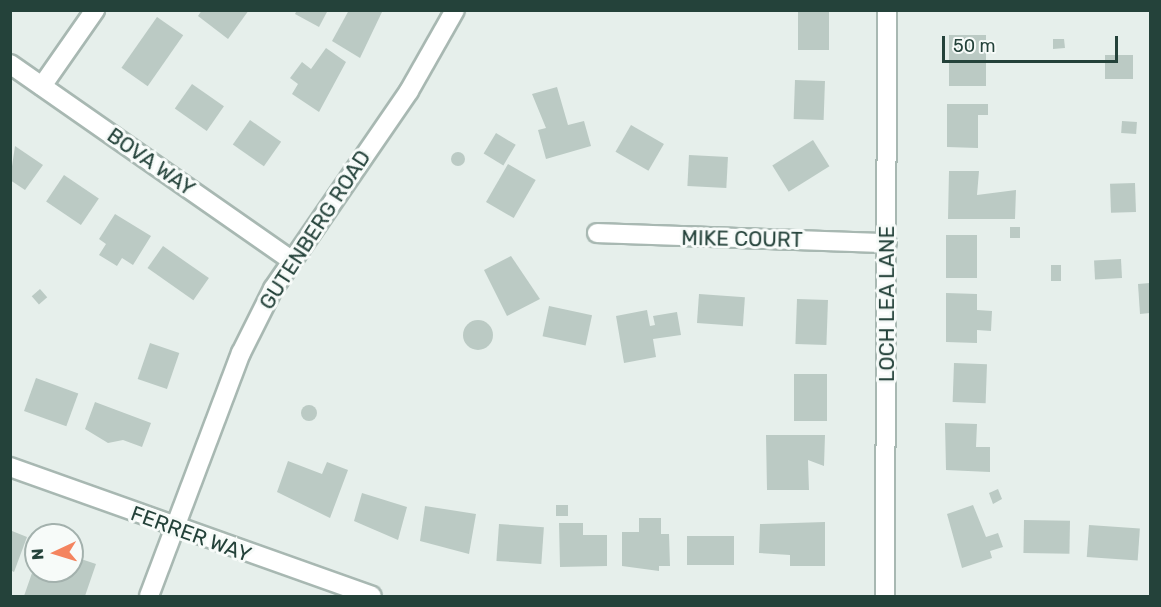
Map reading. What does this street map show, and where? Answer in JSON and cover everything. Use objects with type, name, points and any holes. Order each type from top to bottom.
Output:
[{"type":"street","points":[[42,86],[95,10]]},
{"type":"street","name":"GUTENBERG ROAD","points":[[149,597],[241,353],[291,260],[415,81],[455,10]]},
{"type":"street","name":"LOCH LEA LANE","points":[[885,597],[887,10]]},
{"type":"street","name":"BOVA WAY","points":[[10,64],[291,260]]},
{"type":"street","name":"MIKE COURT","points":[[597,233],[887,243]]},
{"type":"street","name":"FERRER WAY","points":[[10,467],[372,597]]},
{"type":"building","points":[[202,10],[249,10],[228,39],[198,16]]},
{"type":"building","points":[[297,10],[328,10],[319,27],[295,14]]},
{"type":"building","points":[[349,10],[382,12],[360,58],[332,41]]},
{"type":"building","points":[[798,10],[829,10],[829,50],[798,50]]},
{"type":"building","points":[[157,17],[183,35],[148,86],[121,68]]},
{"type":"building","points":[[949,35],[986,35],[986,86],[949,86]]},
{"type":"building","points":[[1053,39],[1064,39],[1065,48],[1053,49]]},
{"type":"building","points":[[326,48],[346,62],[319,112],[292,94],[298,84],[290,78],[302,62],[311,69]]},
{"type":"building","points":[[1105,55],[1133,55],[1133,79],[1105,79]]},
{"type":"building","points":[[795,80],[825,81],[824,120],[794,119]]},
{"type":"building","points":[[192,84],[224,106],[207,131],[175,109]]},
{"type":"building","points":[[557,87],[568,125],[584,121],[591,146],[546,159],[538,130],[546,128],[532,94]]},
{"type":"building","points":[[947,104],[988,104],[988,115],[978,115],[978,148],[947,147]]},
{"type":"building","points":[[250,120],[281,142],[264,166],[233,145]]},
{"type":"building","points":[[1122,121],[1137,122],[1136,134],[1121,133]]},
{"type":"building","points":[[631,125],[664,144],[648,171],[616,152]]},
{"type":"building","points":[[496,133],[516,145],[503,165],[484,154]]},
{"type":"building","points":[[813,140],[829,166],[789,192],[772,165]]},
{"type":"building","points":[[15,146],[43,165],[25,190],[10,180]]},
{"type":"building","points":[[455,152],[461,152],[465,159],[461,166],[455,166],[451,162],[451,156]]},
{"type":"building","points":[[689,155],[728,157],[726,188],[687,186]]},
{"type":"building","points":[[508,164],[536,180],[514,218],[486,202]]},
{"type":"building","points":[[949,171],[979,171],[977,195],[1016,190],[1015,219],[948,219]]},
{"type":"building","points":[[64,175],[99,198],[81,225],[46,202]]},
{"type":"building","points":[[1135,183],[1136,212],[1111,213],[1110,184]]},
{"type":"building","points":[[115,214],[151,236],[133,265],[122,258],[117,266],[99,255],[106,244],[99,239]]},
{"type":"building","points":[[1010,227],[1020,227],[1020,238],[1010,238]]},
{"type":"building","points":[[946,235],[977,235],[977,278],[946,278]]},
{"type":"building","points":[[163,246],[209,278],[193,300],[148,268]]},
{"type":"building","points":[[511,256],[540,299],[507,316],[484,270]]},
{"type":"building","points":[[1121,259],[1122,278],[1095,279],[1094,260]]},
{"type":"building","points":[[1051,265],[1061,265],[1061,281],[1051,281]]},
{"type":"building","points":[[1150,283],[1150,313],[1140,314],[1138,284]]},
{"type":"building","points":[[40,289],[47,297],[39,305],[32,296]]},
{"type":"building","points":[[946,293],[977,294],[977,310],[992,311],[991,331],[977,330],[977,343],[946,342]]},
{"type":"building","points":[[699,294],[745,297],[743,326],[697,323]]},
{"type":"building","points":[[797,299],[828,300],[826,345],[795,344]]},
{"type":"building","points":[[549,306],[592,315],[586,345],[543,336]]},
{"type":"building","points":[[647,310],[650,326],[655,325],[653,316],[677,312],[681,335],[653,339],[656,357],[624,363],[616,316]]},
{"type":"building","points":[[478,320],[484,321],[492,329],[492,341],[484,349],[478,350],[472,349],[464,341],[463,335],[464,329],[472,321]]},
{"type":"building","points":[[150,343],[179,353],[167,389],[138,379]]},
{"type":"building","points":[[954,363],[987,364],[986,403],[953,402]]},
{"type":"building","points":[[794,374],[827,374],[827,421],[794,421]]},
{"type":"building","points":[[36,378],[78,393],[66,426],[24,411]]},
{"type":"building","points":[[95,402],[151,423],[142,447],[123,440],[108,443],[85,429]]},
{"type":"building","points":[[309,405],[315,407],[317,413],[315,419],[309,421],[303,419],[301,413],[303,407]]},
{"type":"building","points":[[945,423],[977,424],[976,447],[990,447],[990,472],[946,470]]},
{"type":"building","points":[[766,435],[825,435],[824,466],[808,460],[809,490],[767,490]]},
{"type":"building","points":[[288,461],[322,474],[327,462],[348,470],[330,518],[277,492]]},
{"type":"building","points":[[998,489],[1002,499],[993,504],[989,493]]},
{"type":"building","points":[[362,493],[407,507],[398,540],[354,521]]},
{"type":"building","points":[[556,505],[568,505],[568,516],[556,516]]},
{"type":"building","points":[[973,505],[986,537],[998,533],[1003,547],[990,551],[992,558],[962,568],[947,514]]},
{"type":"building","points":[[425,506],[476,514],[469,554],[420,541]]},
{"type":"building","points":[[639,518],[661,518],[661,534],[669,534],[670,566],[659,566],[659,571],[622,566],[622,532],[639,532]]},
{"type":"building","points":[[1024,520],[1070,521],[1069,554],[1023,553]]},
{"type":"building","points":[[825,522],[825,566],[790,566],[790,555],[759,553],[760,524]]},
{"type":"building","points":[[559,523],[583,523],[583,535],[607,535],[607,566],[560,567]]},
{"type":"building","points":[[499,524],[544,527],[541,564],[496,561]]},
{"type":"building","points":[[1089,525],[1140,529],[1138,560],[1087,557]]},
{"type":"building","points":[[12,531],[24,536],[24,545],[14,572],[10,570]]},
{"type":"building","points":[[687,536],[734,536],[734,565],[687,565]]},
{"type":"building","points":[[84,560],[96,564],[85,596],[24,596],[29,583],[84,583]]}]
